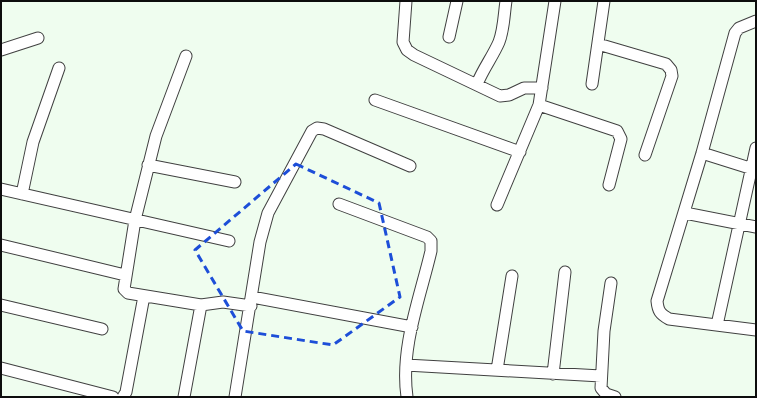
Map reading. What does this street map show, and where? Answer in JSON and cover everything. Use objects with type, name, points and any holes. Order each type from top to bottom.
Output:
[{"type":"street","points":[[406,1],[403,42],[407,50],[414,55],[500,96],[509,95],[524,88],[542,88]]},
{"type":"street","points":[[449,37],[457,1]]},
{"type":"street","points":[[477,84],[485,66],[499,42],[506,1]]},
{"type":"street","points":[[497,205],[539,105],[555,1]]},
{"type":"street","points":[[592,84],[604,1]]},
{"type":"street","points":[[756,21],[739,28],[735,33],[685,213],[658,301],[658,309],[662,315],[669,319],[756,330]]},
{"type":"street","points":[[1,50],[38,38]]},
{"type":"street","points":[[598,44],[666,64],[671,70],[672,76],[645,155]]},
{"type":"street","points":[[186,56],[165,109],[148,165],[135,220],[125,275],[124,285],[126,292],[201,305],[223,302],[252,302],[412,327]]},
{"type":"street","points":[[22,194],[33,142],[59,68]]},
{"type":"street","points":[[375,100],[520,152]]},
{"type":"street","points":[[539,105],[617,131],[621,139],[609,186]]},
{"type":"street","points":[[235,397],[252,302],[260,242],[268,213],[312,131],[317,128],[324,129],[410,166]]},
{"type":"street","points":[[717,325],[754,169],[756,148]]},
{"type":"street","points":[[702,153],[754,169]]},
{"type":"street","points":[[148,165],[235,182]]},
{"type":"street","points":[[1,189],[229,241]]},
{"type":"street","points":[[339,204],[427,237],[431,241],[431,251],[412,327],[406,365],[405,383],[407,397]]},
{"type":"street","points":[[685,213],[756,227]]},
{"type":"street","points":[[1,245],[125,275]]},
{"type":"street","points":[[553,374],[565,272]]},
{"type":"street","points":[[497,370],[512,276]]},
{"type":"street","points":[[611,283],[601,388],[606,394],[615,397]]},
{"type":"street","points":[[123,397],[126,392],[144,296]]},
{"type":"street","points":[[1,305],[102,329]]},
{"type":"street","points":[[184,397],[201,305]]},
{"type":"street","points":[[406,365],[601,376]]},
{"type":"street","points":[[1,368],[113,397]]},
{"type":"highlighted area","points":[[296,164],[379,203],[400,297],[333,345],[243,331],[195,250]]}]
